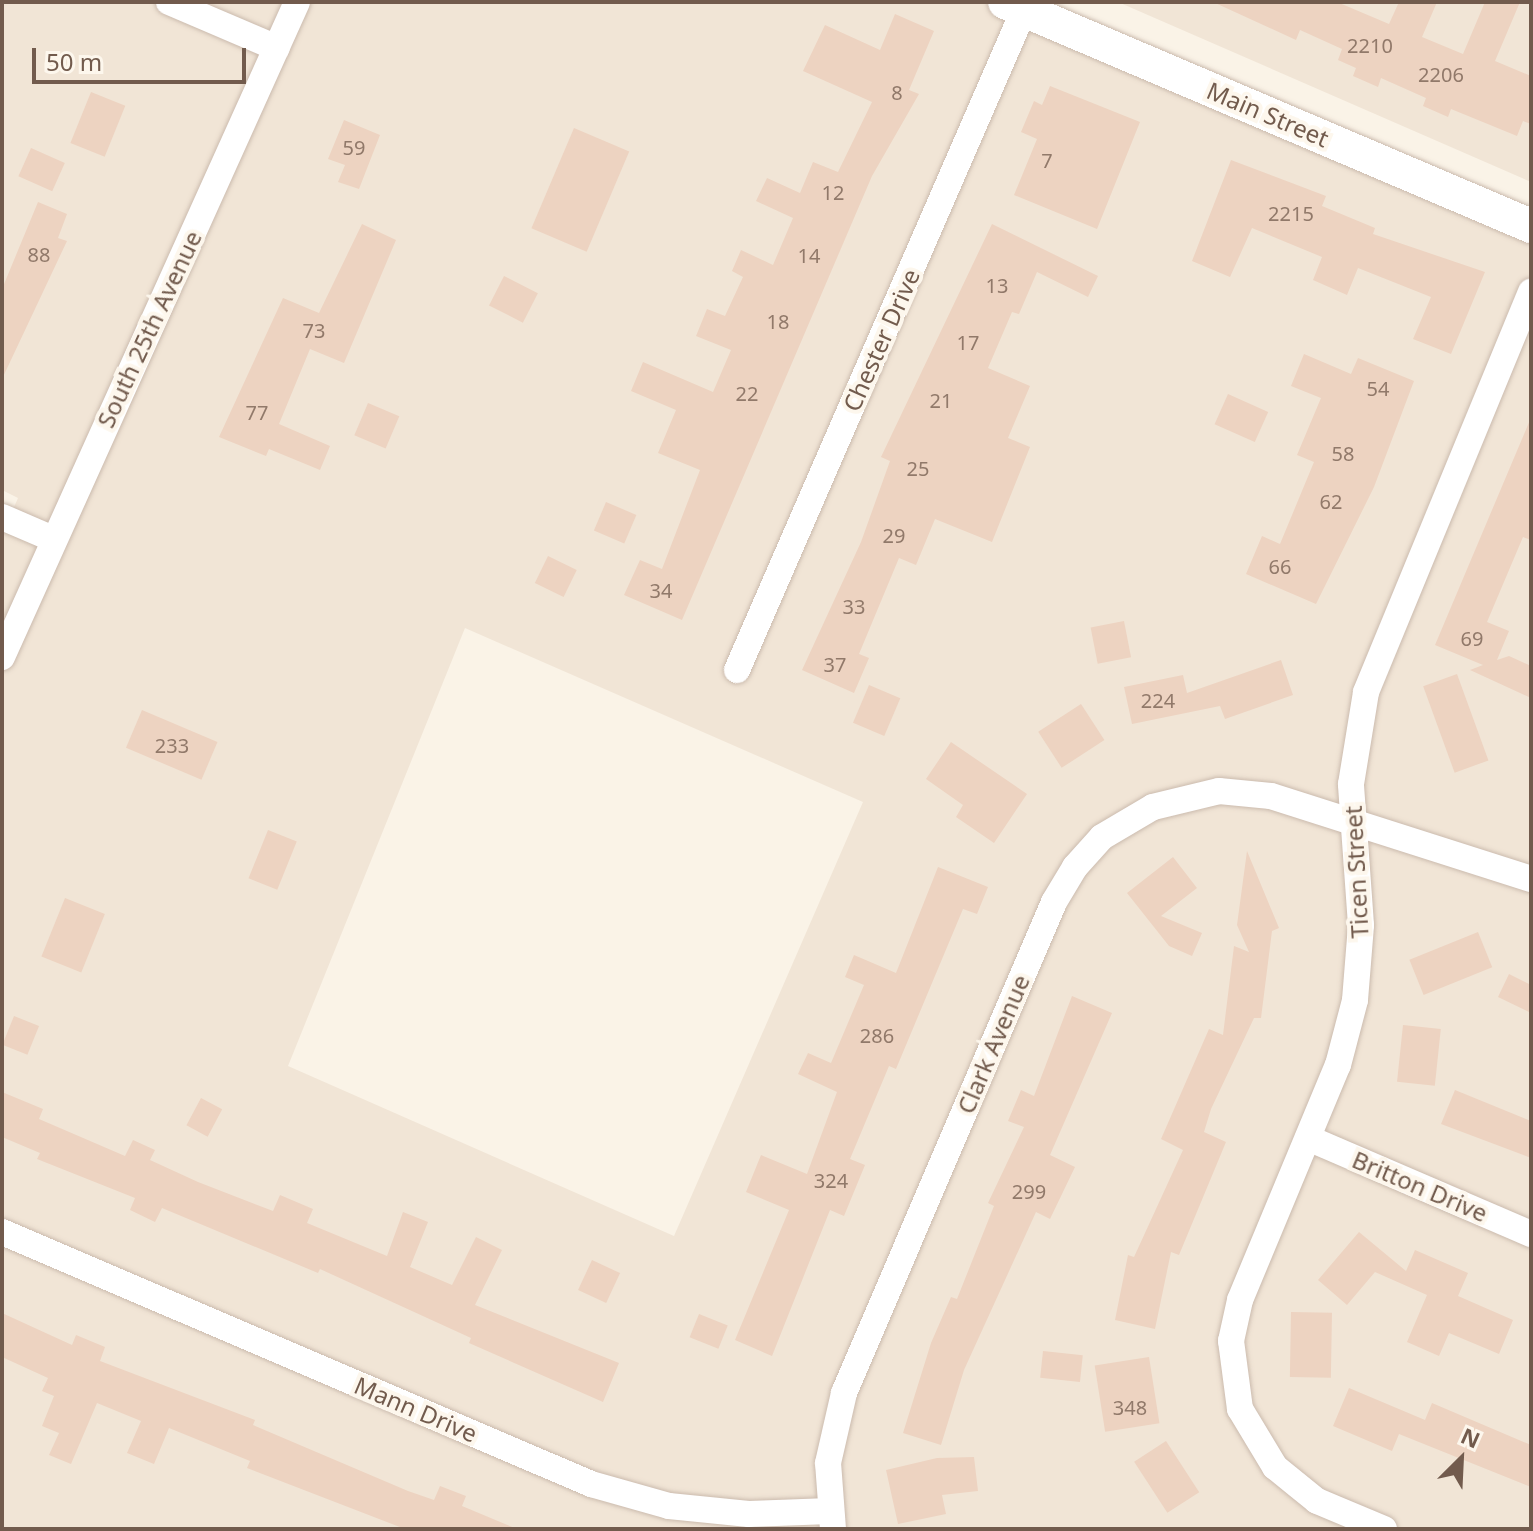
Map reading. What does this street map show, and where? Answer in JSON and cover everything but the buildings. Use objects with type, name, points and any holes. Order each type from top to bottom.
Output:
[{"type":"street","points":[[169,2],[277,48]]},
{"type":"street","name":"South 25th Avenue","points":[[2,657],[297,2]]},
{"type":"street","name":"Main Street","points":[[1014,6],[1531,226]]},
{"type":"street","name":"Chester Drive","points":[[737,670],[1014,6]]},
{"type":"street","name":"Ticen Street","points":[[1384,1529],[1317,1501],[1266,1456],[1240,1409],[1231,1341],[1240,1300],[1338,1065],[1355,1000],[1361,925],[1351,770],[1366,692],[1531,292]]},
{"type":"street","points":[[2,517],[53,539]]},
{"type":"street","name":"Clark Avenue","points":[[832,1520],[829,1452],[844,1393],[1054,902],[1075,867],[1129,819],[1205,792],[1271,796],[1531,879]]},
{"type":"street","name":"Britton Drive","points":[[1308,1138],[1531,1234]]},
{"type":"street","name":"Mann Drive","points":[[2,1232],[591,1484],[682,1507],[832,1520]]},
{"type":"shaded area","points":[[2,2],[990,2],[1531,239],[1531,1529],[2,1529],[2,535],[18,498],[2,490]],"holes":[[[465,628],[863,802],[674,1236],[288,1066]]]},
{"type":"shaded area","points":[[1118,2],[1531,2],[1531,182]]}]
